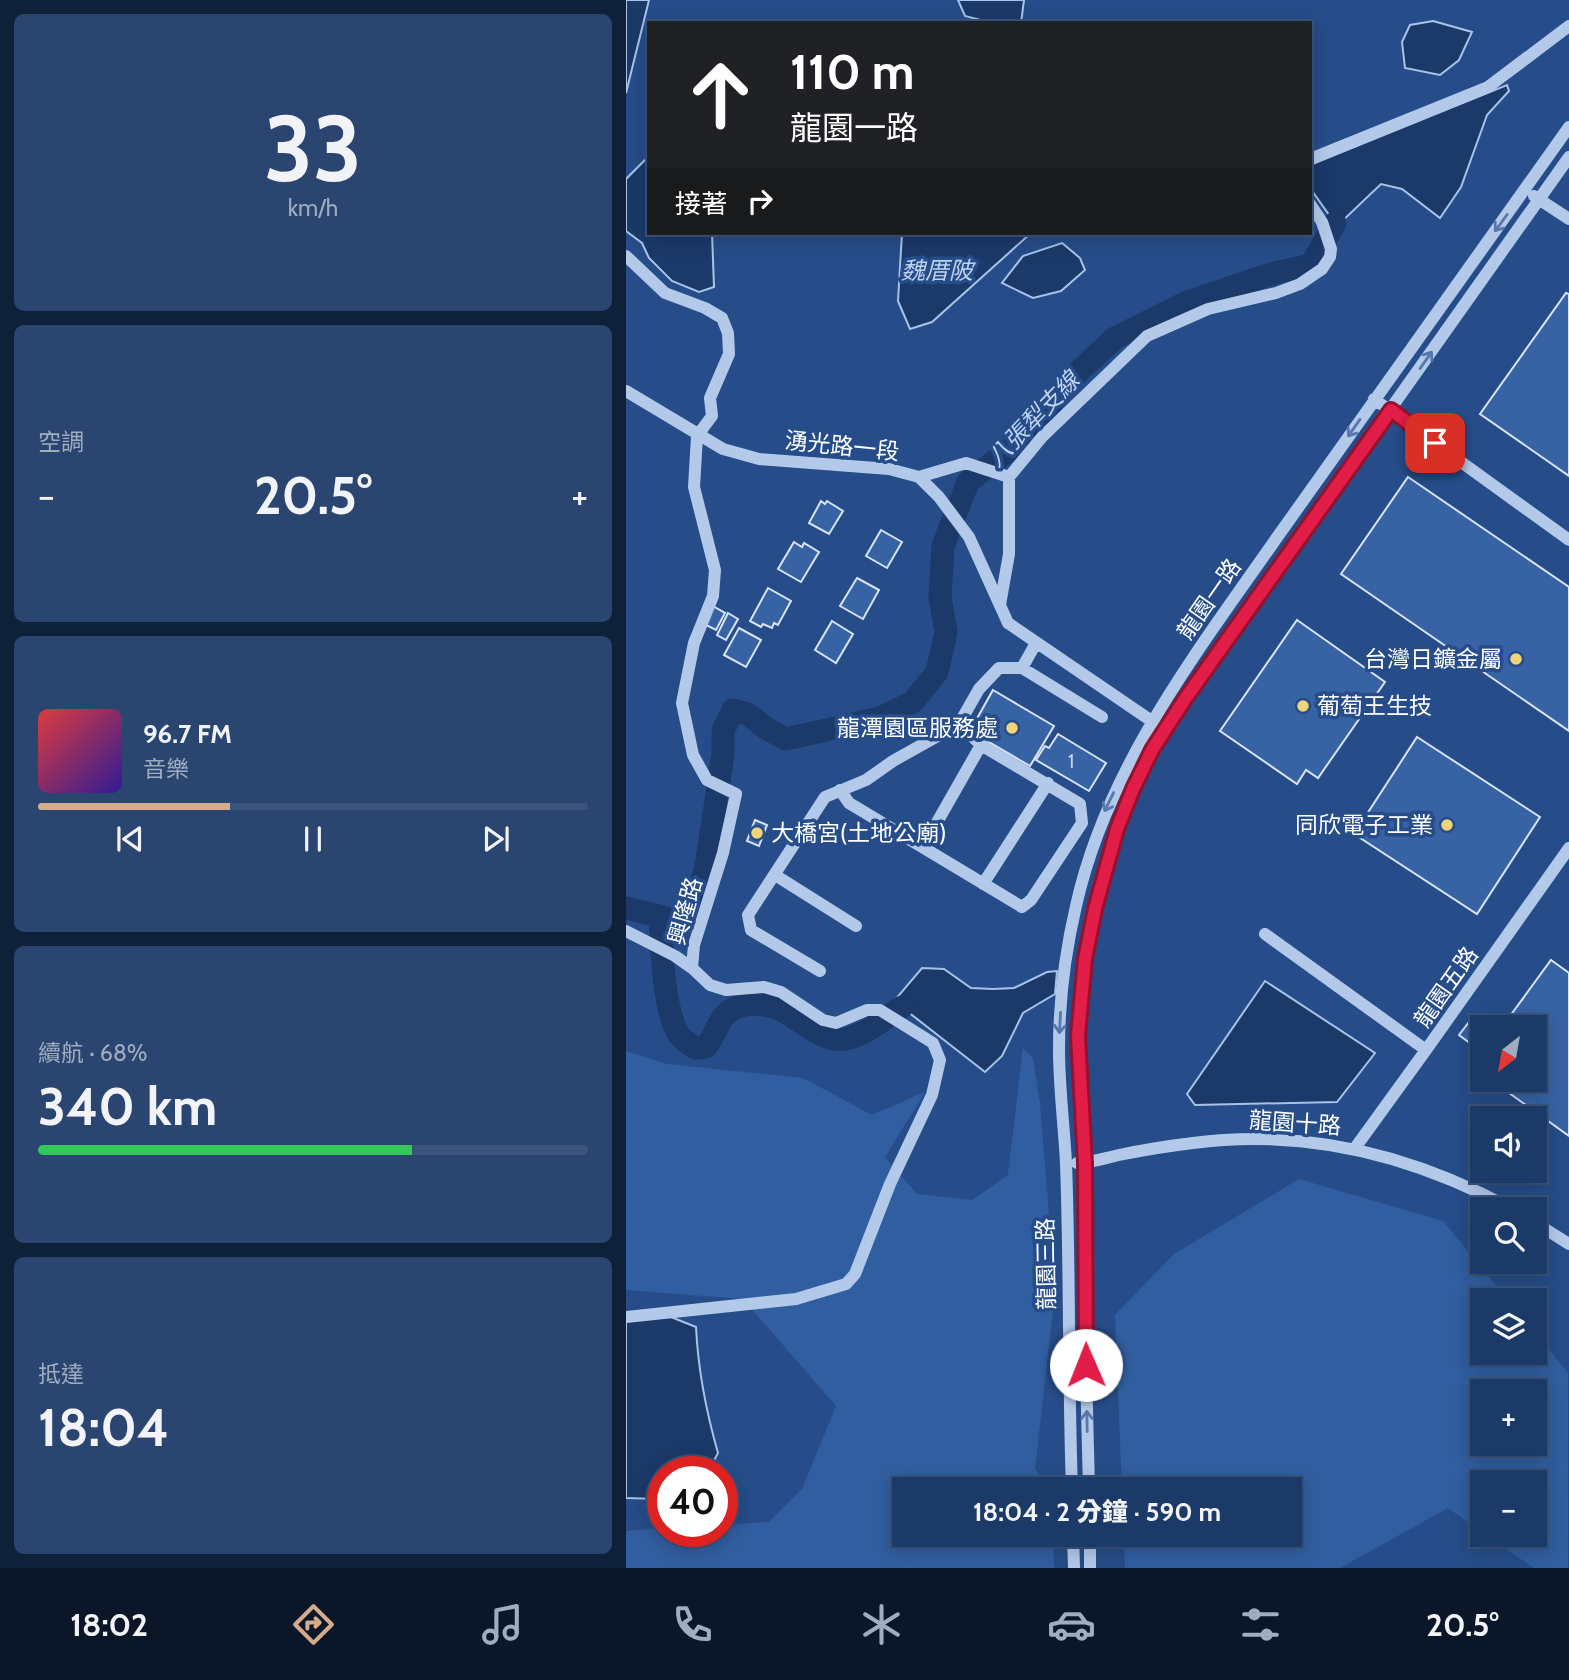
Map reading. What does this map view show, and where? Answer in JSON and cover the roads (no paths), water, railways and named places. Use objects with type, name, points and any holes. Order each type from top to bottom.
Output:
[{"type":"street","points":[[1312,158],[1488,87],[1569,26]]},
{"type":"street","name":"龍園一路","points":[[1066,1164],[1059,1049],[1064,965],[1082,881],[1103,815],[1129,762],[1192,659],[1569,127]]},
{"type":"street","name":"龍園一路","points":[[1085,1163],[1078,1036],[1085,959],[1095,909],[1117,829],[1133,789],[1165,730],[1233,631],[1569,157]]},
{"type":"street","points":[[1525,189],[1569,219]]},
{"type":"street","points":[[1000,605],[1009,554],[1009,477],[1042,437],[1147,336],[1208,309],[1276,293],[1300,284],[1322,269],[1330,257],[1331,249],[1312,207]]},
{"type":"street","points":[[626,256],[665,293],[705,308],[722,318],[728,333],[729,354],[710,398],[712,416],[697,436]]},
{"type":"street","name":"湧光路一段","points":[[626,391],[697,436],[723,449],[759,460],[888,469],[919,477],[939,497],[969,537],[1008,623],[1165,730]]},
{"type":"street","points":[[1374,399],[1569,540]]},
{"type":"street","name":"興隆路","points":[[626,1317],[796,1299],[846,1284],[855,1274],[890,1184],[932,1095],[940,1060],[933,1043],[880,1010],[867,1010],[836,1023],[823,1020],[781,992],[764,987],[726,990],[710,985],[692,968],[694,945],[723,853],[736,794],[707,780],[693,755],[682,703],[694,643],[713,596],[715,570],[694,487],[697,436]]},
{"type":"street","points":[[919,477],[966,463],[1009,477]]},
{"type":"street","points":[[1022,668],[1036,643]]},
{"type":"street","points":[[820,971],[751,930],[748,915],[825,797],[866,780],[893,761],[959,724],[979,690],[999,668],[1022,668],[1102,716]]},
{"type":"street","points":[[840,790],[849,803],[1022,908],[1031,900],[1082,822],[1080,804],[981,745],[959,724]]},
{"type":"street","points":[[923,847],[981,745]]},
{"type":"street","points":[[983,884],[1048,783]]},
{"type":"street","name":"龍園五路","points":[[1355,1148],[1569,848]]},
{"type":"street","points":[[775,875],[856,926]]},
{"type":"street","points":[[626,931],[675,956],[692,968]]},
{"type":"street","points":[[1265,934],[1426,1050]]},
{"type":"street","name":"龍園十路","points":[[1066,1164],[1208,1142],[1295,1141],[1355,1148],[1428,1170],[1490,1197]]},
{"type":"street","name":"龍園三路","points":[[1085,1163],[1084,1291],[1089,1477]]},
{"type":"street","name":"龍園三路","points":[[1066,1164],[1072,1477]]},
{"type":"street","points":[[1547,1230],[1569,1244]]},
{"type":"street","points":[[1073,1547],[1074,1568]]},
{"type":"street","points":[[1090,1547],[1090,1568]]},
{"type":"water","points":[[626,0],[649,0],[626,93]]},
{"type":"water","points":[[958,0],[1024,0],[1021,21],[984,21],[965,16]]},
{"type":"water","points":[[1433,21],[1472,32],[1459,60],[1440,75],[1405,68],[1402,42],[1410,25]]},
{"type":"water","points":[[1507,85],[1509,91],[1487,115],[1461,187],[1440,218],[1402,189],[1381,184],[1337,226],[1312,191],[1312,164]]},
{"type":"water","points":[[647,158],[647,235],[712,235],[714,287],[699,292],[672,281],[649,258],[642,243],[626,231],[626,179]]},
{"type":"water","name":"魏厝陂","points":[[902,235],[1029,235],[932,322],[910,329],[898,301]]},
{"type":"water","points":[[1062,243],[1080,258],[1085,270],[1061,291],[1033,298],[1002,283],[1023,256]]},
{"type":"water","points":[[922,968],[944,969],[971,988],[993,989],[1014,988],[1047,972],[1057,971],[1055,994],[1023,1013],[1002,1056],[985,1072],[894,1001]]},
{"type":"water","points":[[1265,981],[1375,1053],[1337,1102],[1195,1105],[1187,1094]]},
{"type":"water","points":[[661,1313],[696,1327],[703,1390],[718,1453],[716,1456],[647,1456],[647,1499],[626,1498],[626,1319]]},
{"type":"waterway","name":"八張犁支線","points":[[626,908],[674,920],[693,907],[706,867],[723,754],[723,731],[733,710],[748,714],[786,739],[880,718],[913,702],[937,672],[946,632],[940,597],[943,546],[968,482],[1014,446],[1078,372],[1115,338],[1185,303],[1274,273],[1311,265],[1335,223]]},
{"type":"waterway","points":[[660,917],[669,1009],[679,1035],[695,1048],[706,1047],[727,1013],[739,1006],[762,1005],[777,1008],[819,1034],[835,1039],[862,1033],[902,1007]]},
{"type":"place","name":"台灣日鑛金屬","points":[[1516,659]]},
{"type":"place","name":"葡萄王生技","points":[[1303,706]]},
{"type":"place","name":"龍潭園區服務處","points":[[1012,728]]},
{"type":"place","name":"同欣電子工業","points":[[1447,825]]},
{"type":"place","name":"大橋宮(土地公廟)","points":[[757,833]]}]
